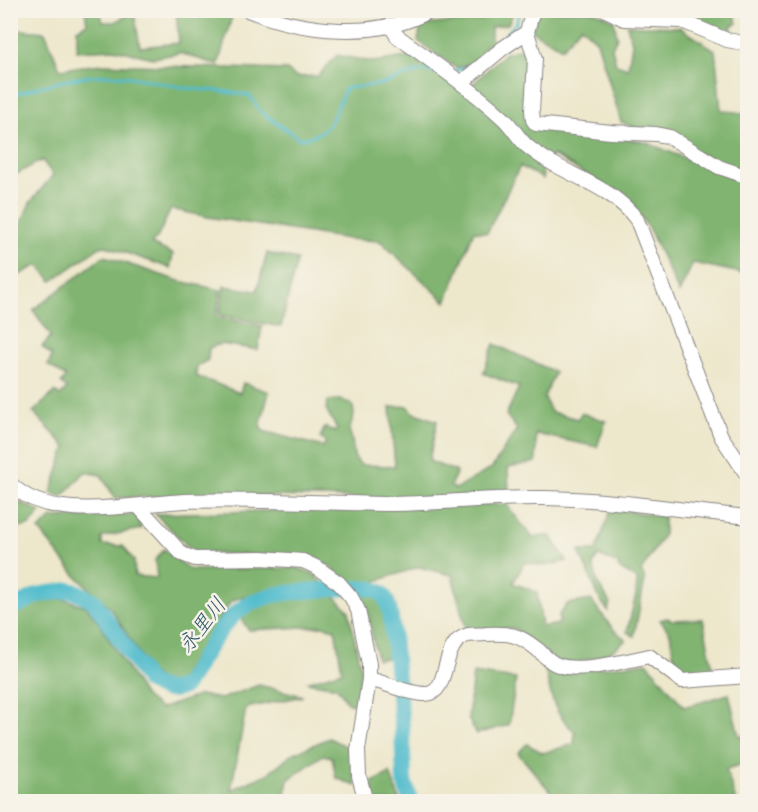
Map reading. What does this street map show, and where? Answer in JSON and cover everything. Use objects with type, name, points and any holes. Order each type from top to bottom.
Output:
[{"type":"street","points":[[248,10],[270,19],[301,27],[340,31],[390,26],[431,10]]},
{"type":"street","points":[[533,10],[527,32],[535,59],[532,111],[536,124],[670,137],[719,167],[747,177]]},
{"type":"street","points":[[606,10],[624,19],[682,21],[727,40],[747,44]]},
{"type":"street","points":[[390,26],[397,36],[462,82],[505,120],[526,145],[553,163],[612,195],[629,209],[637,220],[721,436],[747,476]]},
{"type":"street","points":[[462,82],[503,48],[527,32]]},
{"type":"street","points":[[10,483],[35,501],[60,508],[138,506],[183,501],[389,504],[543,498],[580,499],[747,517]]},
{"type":"street","points":[[138,506],[182,554],[188,557],[303,561],[339,583],[351,597],[358,610],[374,680],[358,750],[359,776],[366,801]]},
{"type":"street","points":[[374,680],[425,694],[436,690],[440,685],[451,648],[458,640],[468,635],[506,633],[521,637],[556,665],[565,667],[594,666],[649,656],[681,681],[747,676]]},
{"type":"green space","points":[[225,10],[233,13],[218,65],[180,53],[153,58],[114,49],[77,51],[77,29],[87,23],[85,11],[100,11],[103,22],[115,22],[134,11],[140,47],[179,43],[176,11]]},
{"type":"green space","points":[[481,11],[514,11],[508,24],[491,27],[491,44],[484,46],[481,56],[471,64],[456,68],[418,41],[421,25],[481,20],[485,15]]},
{"type":"green space","points":[[538,11],[594,11],[614,20],[617,37],[612,48],[616,64],[628,68],[632,43],[627,25],[679,27],[715,50],[721,110],[747,114],[747,173],[621,122],[597,41],[581,26],[562,48],[532,31]]},
{"type":"green space","points":[[643,11],[734,11],[737,23],[731,26],[734,38]]},
{"type":"green space","points":[[11,29],[45,32],[60,69],[102,64],[287,70],[296,77],[318,76],[337,55],[373,62],[414,56],[473,84],[505,53],[526,48],[533,57],[528,126],[645,142],[747,183],[747,274],[693,263],[679,293],[650,231],[632,202],[553,155],[542,166],[543,179],[520,166],[487,233],[474,231],[446,302],[380,241],[348,239],[171,209],[157,238],[151,244],[173,254],[170,268],[106,246],[100,247],[52,281],[38,265],[17,276],[11,270],[10,249],[30,203],[53,175],[42,160],[11,177]]},
{"type":"green space","points":[[267,253],[297,260],[281,327],[219,315],[224,286],[257,291]]},
{"type":"green space","points":[[104,256],[179,281],[221,290],[216,317],[262,326],[258,350],[221,344],[209,348],[208,360],[197,366],[196,376],[240,393],[243,383],[269,392],[260,427],[263,431],[323,447],[326,442],[320,438],[325,427],[335,432],[337,429],[326,409],[327,402],[343,401],[353,406],[354,415],[349,431],[354,456],[361,465],[395,466],[390,407],[408,406],[413,412],[437,421],[429,461],[457,472],[450,486],[456,489],[492,468],[517,429],[506,415],[519,387],[483,373],[494,344],[555,372],[544,397],[551,412],[578,419],[581,413],[606,421],[597,447],[536,434],[536,462],[508,468],[509,495],[406,499],[222,495],[115,498],[101,475],[85,472],[62,497],[51,493],[66,447],[33,412],[55,392],[60,396],[67,389],[61,383],[66,377],[48,365],[52,356],[42,347],[51,336],[33,310]]},
{"type":"green space","points":[[10,495],[19,502],[41,512],[30,525],[11,530]]},
{"type":"green space","points":[[506,504],[532,537],[551,536],[567,561],[543,566],[525,562],[513,583],[537,592],[542,627],[559,624],[559,615],[567,604],[591,600],[614,630],[626,640],[609,653],[577,663],[557,662],[513,628],[466,630],[452,575],[419,567],[376,581],[376,594],[382,602],[389,658],[377,659],[367,610],[352,585],[328,565],[297,556],[195,553],[155,514]]},
{"type":"green space","points":[[611,509],[664,516],[664,534],[641,571],[645,579],[634,636],[627,632],[636,595],[637,579],[618,568],[619,564],[598,556],[593,564],[598,584],[610,603],[608,611],[600,600],[579,551],[596,551]]},
{"type":"green space","points":[[137,514],[141,529],[102,537],[102,545],[123,546],[134,561],[135,576],[157,578],[155,560],[164,549],[190,570],[298,568],[314,574],[349,611],[361,670],[357,705],[348,703],[337,687],[307,682],[342,671],[335,629],[323,626],[249,630],[243,622],[244,596],[231,601],[178,684],[166,685],[151,673],[111,609],[76,576],[39,530],[52,518]]},
{"type":"green space","points":[[64,599],[86,606],[145,697],[160,709],[200,695],[221,699],[259,685],[303,696],[246,708],[231,790],[267,774],[292,754],[329,738],[350,748],[356,786],[336,778],[332,757],[323,755],[288,780],[285,795],[288,801],[11,802],[11,615],[36,603]]},
{"type":"green space","points":[[667,618],[671,620],[703,619],[714,675],[683,677],[676,671],[670,633],[660,620]]},
{"type":"green space","points":[[647,662],[684,707],[729,694],[739,736],[747,734],[747,763],[726,769],[736,801],[515,802],[517,795],[555,797],[518,753],[527,744],[543,753],[574,744],[575,732],[557,711],[545,669],[567,672]]},
{"type":"green space","points":[[473,673],[516,679],[509,725],[476,734],[468,718]]},
{"type":"green space","points":[[390,773],[400,801],[375,801],[371,783]]},
{"type":"waterway","points":[[494,47],[516,23],[520,10]]},
{"type":"waterway","points":[[455,71],[471,67]]},
{"type":"waterway","points":[[10,98],[28,90],[82,77],[109,75],[131,77],[179,87],[250,96],[261,112],[300,139],[326,128],[335,115],[346,88],[385,83],[416,72],[436,72]]},
{"type":"waterway","name":"永里川","points":[[10,609],[38,595],[69,590],[79,593],[94,601],[148,681],[169,690],[184,687],[224,626],[241,609],[251,603],[270,596],[291,593],[341,589],[376,590],[385,598],[391,617],[402,726],[404,781],[411,802]]}]
